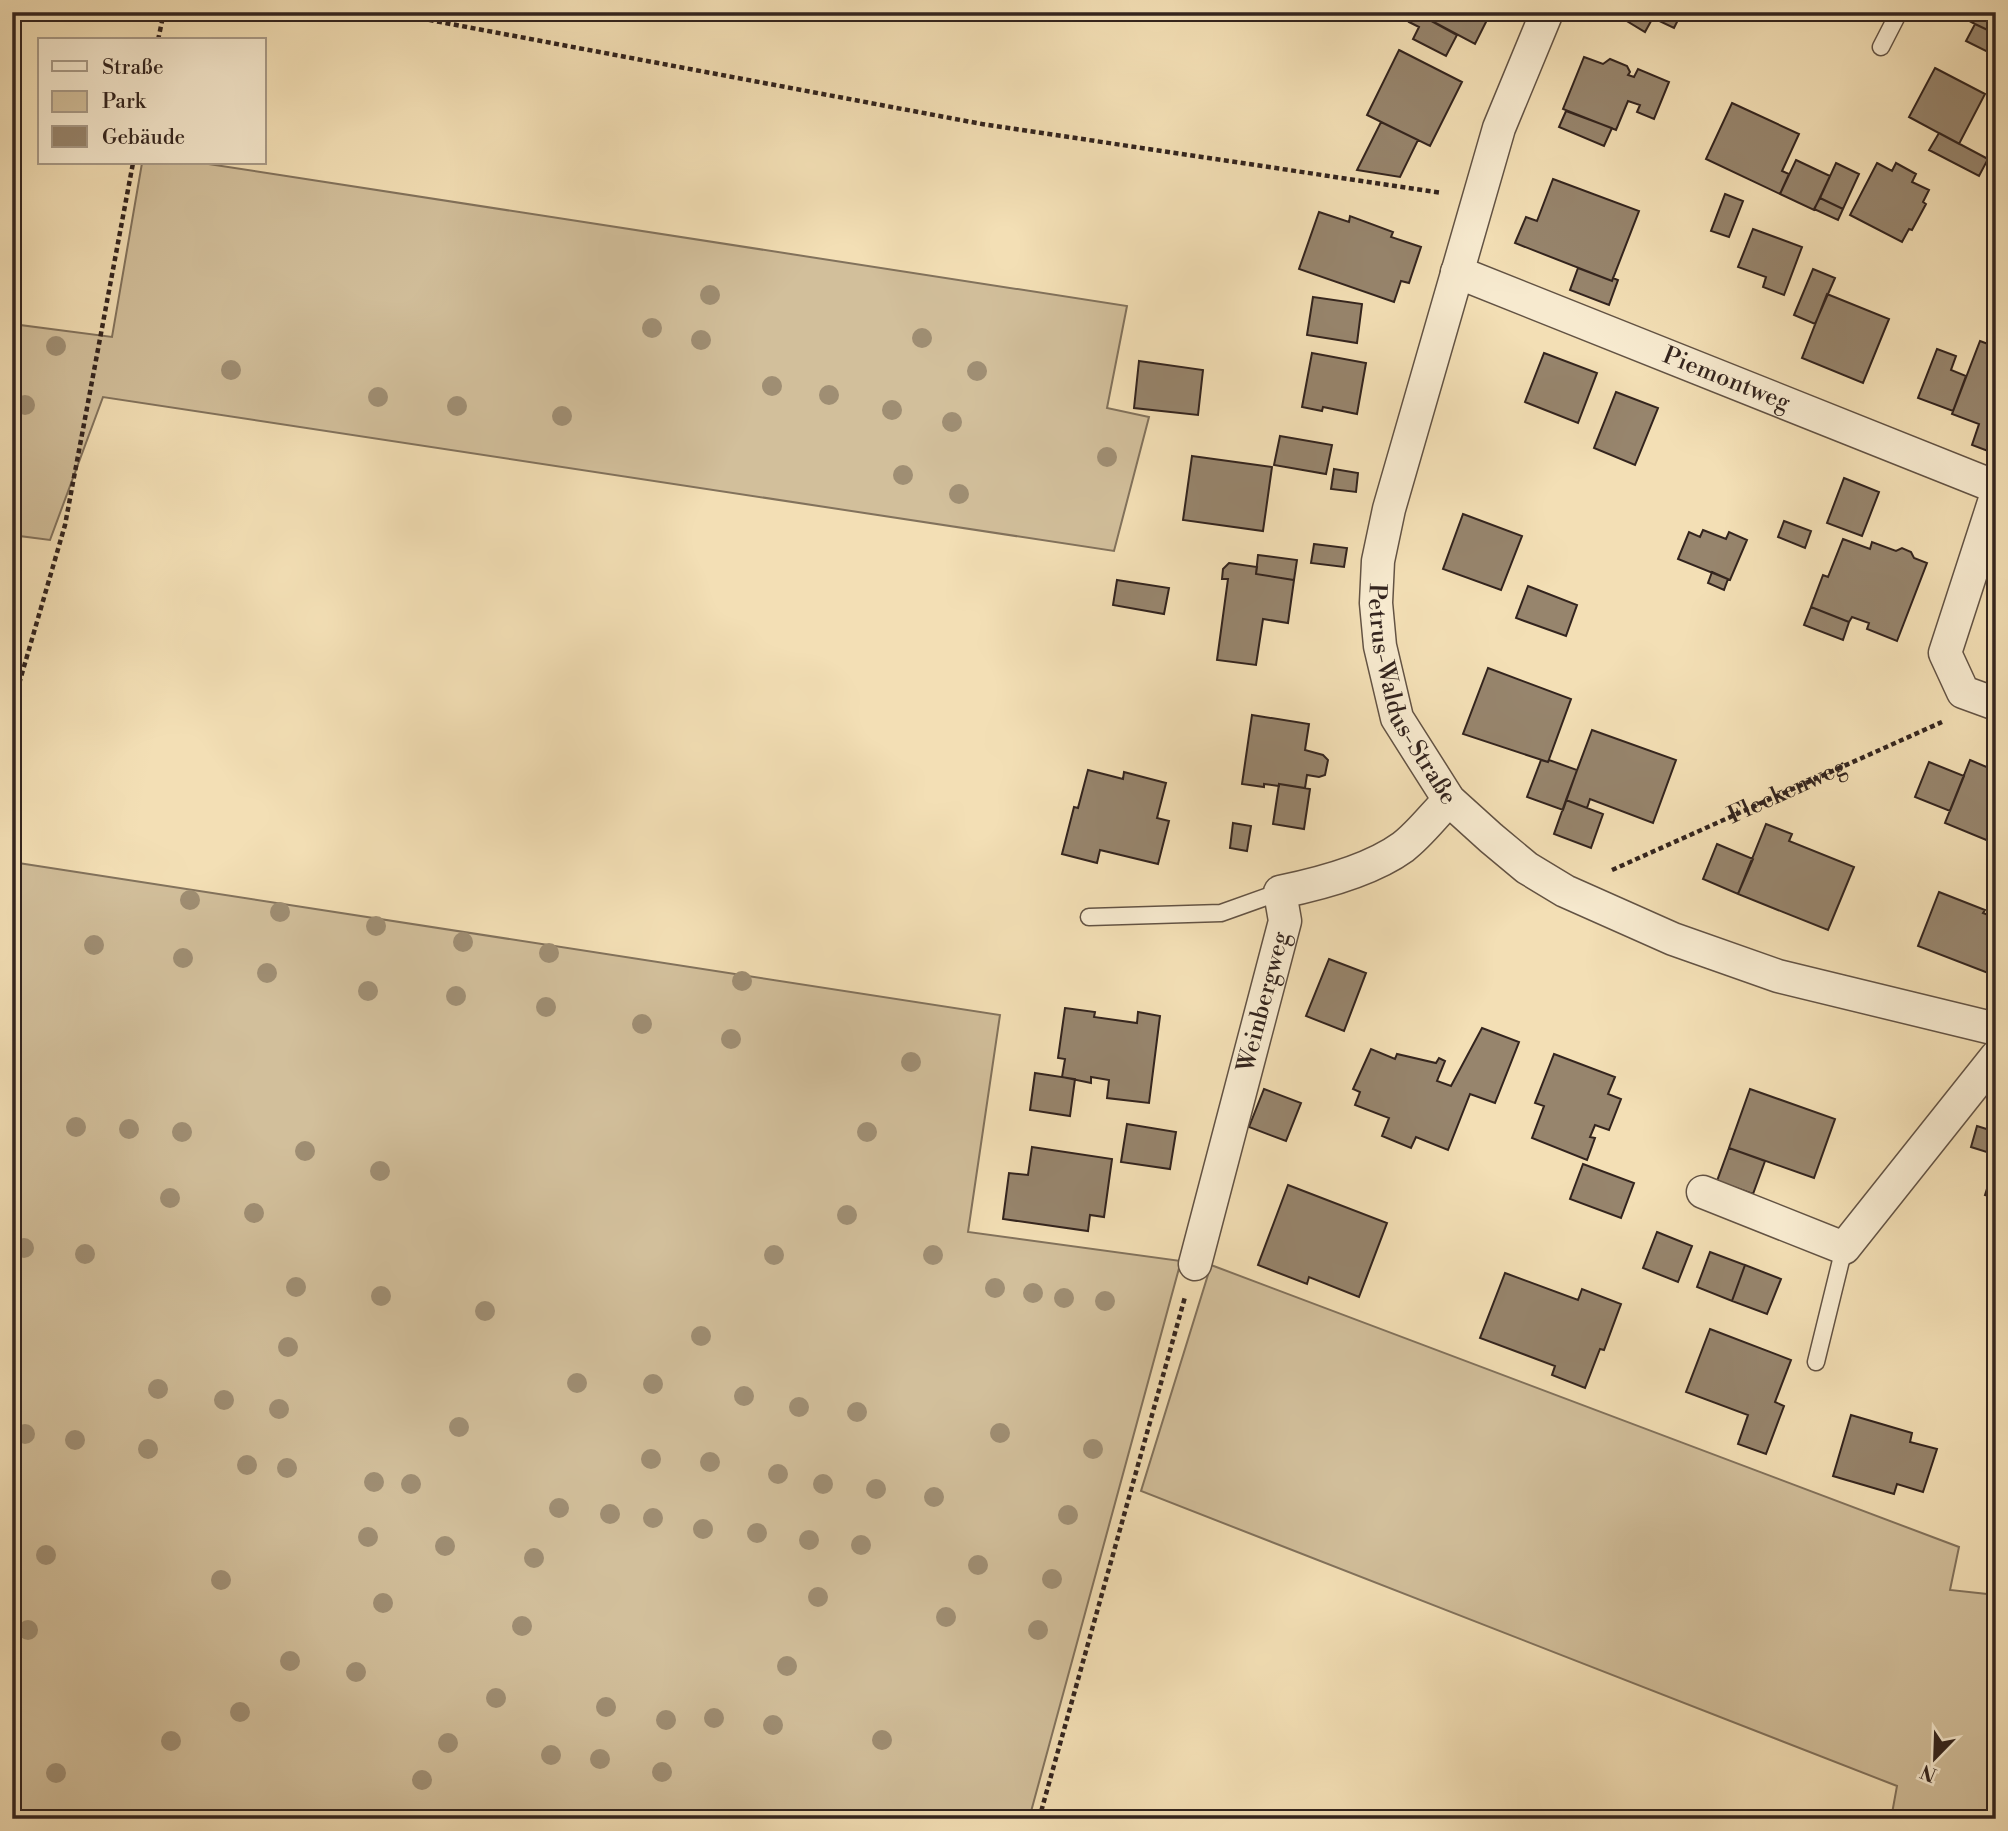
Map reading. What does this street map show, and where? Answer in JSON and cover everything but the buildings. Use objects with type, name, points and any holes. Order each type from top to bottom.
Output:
[{"type":"street","name":"Petrus-Waldus-Straße","points":[[1547,12],[1499,128],[1389,509],[1378,561],[1376,603],[1380,646],[1397,718],[1449,800],[1527,868],[1565,891],[1661,935],[1733,962],[1778,976],[1996,1029]]},
{"type":"street","name":"Piemontweg","points":[[1457,272],[1996,488]]},
{"type":"street","points":[[1996,496],[1945,653],[1963,692],[1996,704]]},
{"type":"street","points":[[1280,892],[1358,870],[1403,847],[1449,800]]},
{"type":"street","name":"Weinbergweg","points":[[1195,1264],[1285,921],[1280,892]]},
{"type":"street","points":[[1703,1192],[1844,1248],[1996,1057]]},
{"type":"lane","points":[[1881,47],[1899,12]]},
{"type":"lane","points":[[1089,917],[1221,912],[1280,892]]},
{"type":"lane","points":[[1816,1362],[1844,1248]]},
{"type":"path","points":[[158,38],[164,12]]},
{"type":"path","points":[[387,12],[982,124],[1478,198]]},
{"type":"path","points":[[12,708],[65,525],[133,164]]},
{"type":"path","name":"Fleckenweg","points":[[1565,891],[1954,716],[1963,692]]},
{"type":"path","points":[[1039,1819],[1195,1264]]},
{"type":"green space","points":[[142,164],[208,164],[1127,306],[1107,408],[1149,417],[1114,551],[103,397],[50,540],[12,535],[12,324],[112,337]]},
{"type":"green space","points":[[12,862],[1000,1015],[968,1232],[1181,1261],[1029,1819],[12,1819]]},
{"type":"green space","points":[[1211,1265],[1959,1547],[1950,1590],[1996,1595],[1996,1819],[1891,1819],[1897,1786],[1141,1491]]}]
